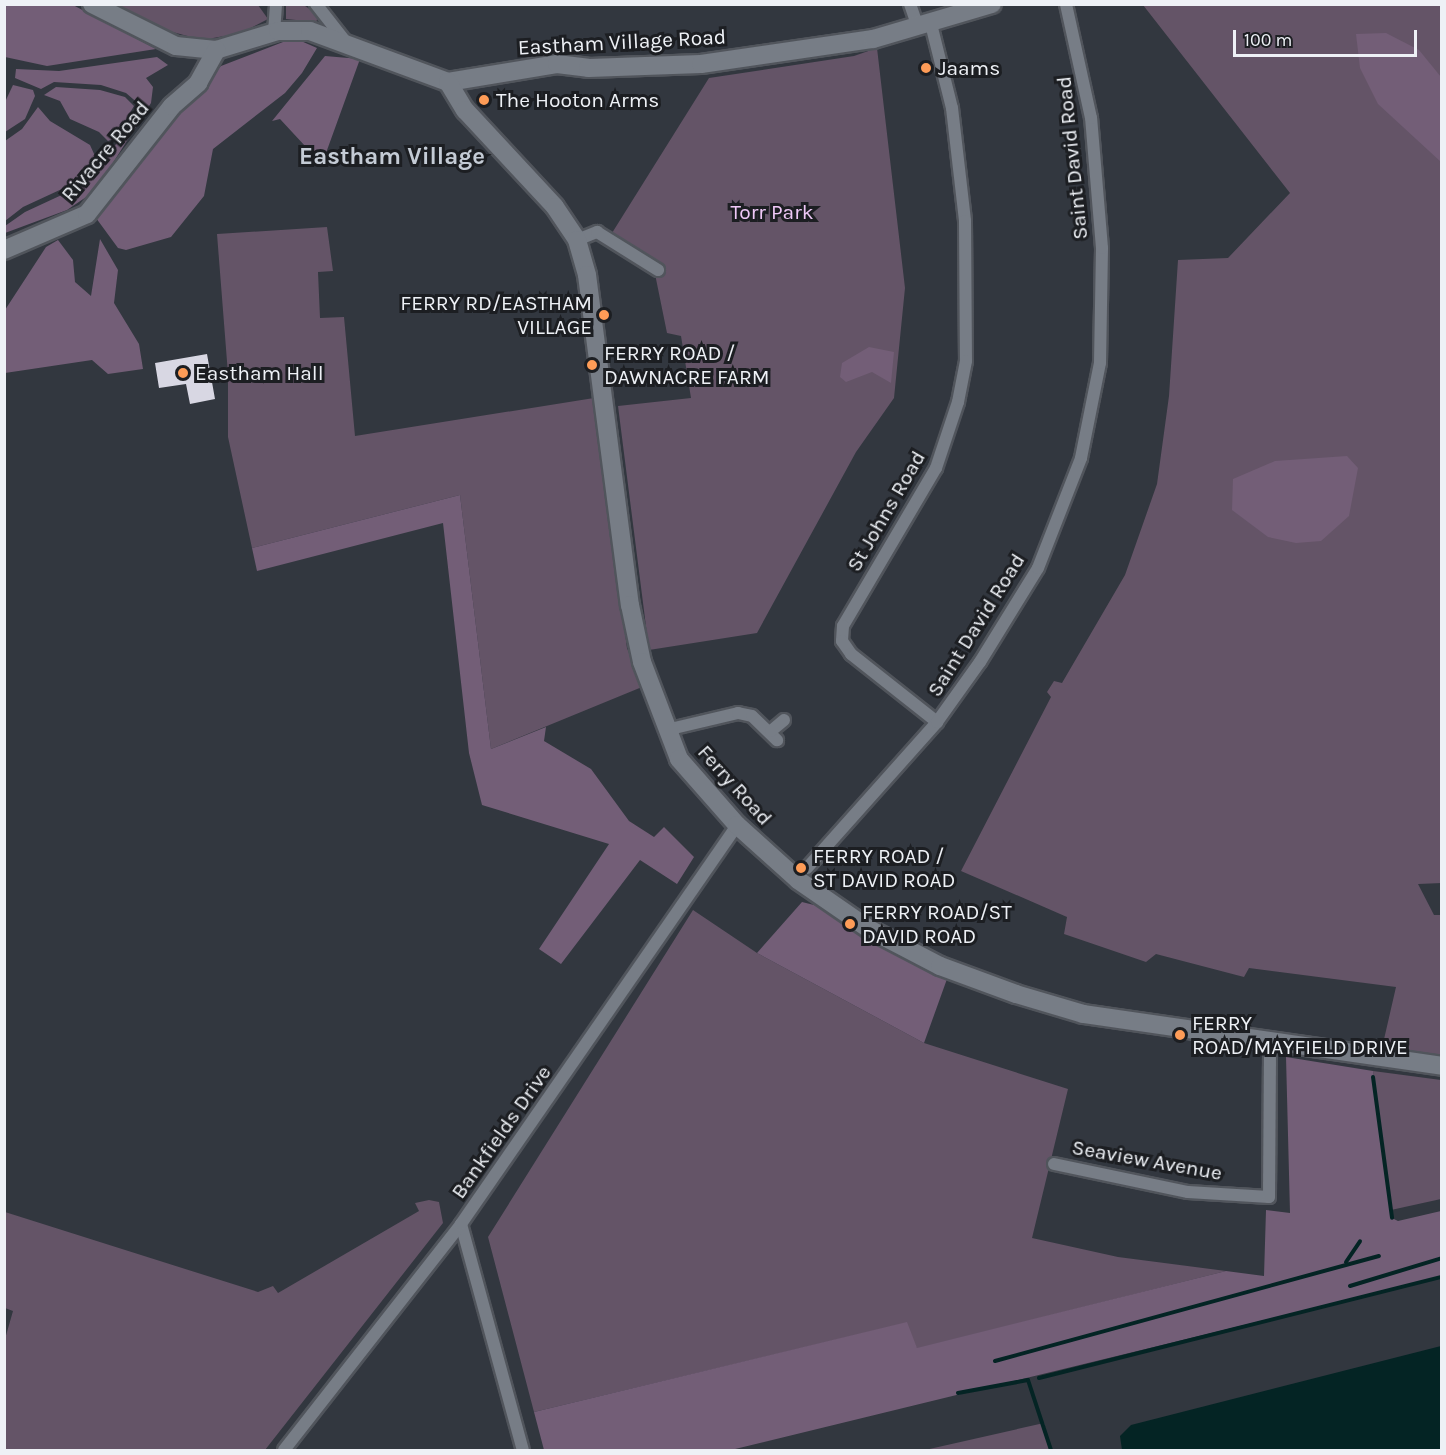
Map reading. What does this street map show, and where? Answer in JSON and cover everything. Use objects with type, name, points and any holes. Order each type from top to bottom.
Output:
[{"type":"street","points":[[92,4],[176,46],[216,50],[274,33],[310,31],[345,41],[448,82]]},
{"type":"street","points":[[274,33],[276,4]]},
{"type":"street","points":[[316,4],[345,41]]},
{"type":"street","points":[[910,4],[924,25]]},
{"type":"street","name":"Eastham Village Road","points":[[448,82],[557,64],[612,68],[701,64],[873,39],[992,4]]},
{"type":"street","name":"Saint David Road","points":[[807,868],[937,722],[1038,568],[1068,498],[1095,396],[1103,329],[1098,177],[1079,52],[1066,4]]},
{"type":"street","name":"St Johns Road","points":[[924,25],[952,108],[965,221],[966,361],[958,402],[936,468],[843,626],[842,641],[851,654],[937,722]]},
{"type":"street","name":"Rivacre Road","points":[[4,250],[87,214],[172,106],[198,83],[216,50]]},
{"type":"street","name":"Ferry Road","points":[[448,82],[465,110],[555,207],[577,240],[587,275],[630,605],[642,662],[666,730],[697,784],[737,825],[798,880],[869,928],[958,974],[1083,1014],[1270,1044],[1442,1066]]},
{"type":"street","points":[[577,240],[597,232],[658,270]]},
{"type":"street","points":[[666,730],[738,713],[752,716],[774,736],[784,720]]},
{"type":"street","name":"Bankfields Drive","points":[[284,1450],[461,1224],[737,825]]},
{"type":"street","name":"Seaview Avenue","points":[[1054,1164],[1188,1192],[1269,1197],[1270,1044]]},
{"type":"street","points":[[461,1224],[523,1450]]},
{"type":"green space","points":[[302,4],[319,15],[316,22],[286,19],[286,5]]},
{"type":"green space","points":[[108,5],[258,5],[268,19],[241,33],[202,40],[158,28]]},
{"type":"green space","points":[[1143,5],[1441,5],[1442,883],[1418,884],[1434,915],[1441,915],[1441,1055],[1382,1048],[1396,987],[1249,968],[1244,977],[1156,954],[1146,962],[1064,934],[1067,917],[961,871],[1051,697],[1047,692],[1054,681],[1062,683],[1125,575],[1157,484],[1169,396],[1178,260],[1228,258],[1290,193]]},
{"type":"green space","name":"Torr Park","points":[[877,48],[905,288],[894,398],[856,452],[757,633],[649,650],[618,406],[691,398],[681,336],[667,333],[655,274],[660,267],[612,233],[709,78],[854,56]]},
{"type":"green space","points":[[327,227],[333,271],[318,272],[320,318],[344,317],[355,436],[594,398],[627,648],[642,687],[491,749],[460,495],[252,548],[228,437],[228,374],[217,234]]},
{"type":"green space","points":[[693,910],[757,953],[924,1043],[1068,1089],[1032,1238],[1118,1257],[1226,1271],[917,1349],[906,1323],[534,1412],[488,1237]]},
{"type":"green space","points":[[1373,1071],[1441,1080],[1441,1199],[1391,1210]]},
{"type":"green space","points":[[429,1200],[439,1202],[443,1223],[265,1450],[5,1450],[5,1339],[13,1311],[5,1308],[5,1212],[258,1292],[273,1286],[278,1293],[419,1211],[415,1203]]},
{"type":"green space","points":[[1044,1423],[1051,1450],[925,1450]]},
{"type":"shaded area","points":[[4,5],[73,5],[156,49],[47,66],[5,57]]},
{"type":"shaded area","points":[[1386,33],[1419,50],[1441,77],[1441,162],[1378,104],[1360,68],[1356,34]]},
{"type":"shaded area","points":[[301,41],[317,48],[302,73],[285,93],[213,149],[204,196],[171,237],[126,250],[118,248],[96,218],[96,209],[163,123],[221,66],[283,42]]},
{"type":"shaded area","points":[[325,56],[360,59],[326,153],[318,160],[280,119],[272,121]]},
{"type":"shaded area","points":[[157,57],[168,65],[146,78],[153,87],[151,103],[95,191],[67,210],[5,233],[5,226],[25,212],[81,186],[117,143],[140,105],[126,93],[101,85],[54,82],[41,89],[15,78],[16,69],[59,71]]},
{"type":"shaded area","points":[[13,85],[33,90],[35,96],[25,119],[5,132],[5,102]]},
{"type":"shaded area","points":[[56,87],[100,90],[125,97],[134,106],[115,138],[108,141],[99,132],[70,119],[60,101],[44,95]]},
{"type":"shaded area","points":[[38,107],[50,121],[90,145],[95,156],[77,182],[23,207],[5,221],[5,141],[22,129]]},
{"type":"shaded area","points":[[100,239],[118,270],[114,303],[139,344],[143,369],[108,374],[92,360],[5,373],[5,310],[46,247],[58,240],[73,260],[75,282],[91,296]]},
{"type":"shaded area","points":[[869,347],[894,352],[891,383],[872,372],[846,382],[840,377],[842,363]]},
{"type":"shaded area","points":[[1347,456],[1358,468],[1349,516],[1321,541],[1296,543],[1268,537],[1232,510],[1233,479],[1275,461]]},
{"type":"shaded area","points":[[460,495],[491,749],[546,727],[544,741],[591,769],[629,821],[654,837],[664,827],[694,857],[677,884],[640,860],[561,964],[539,949],[609,844],[482,805],[469,753],[443,523],[257,571],[252,548]]},
{"type":"shaded area","points":[[802,902],[818,906],[877,945],[947,979],[924,1043],[757,953]]},
{"type":"shaded area","points":[[1286,1057],[1373,1071],[1392,1218],[1398,1221],[1441,1211],[1441,1277],[731,1450],[544,1450],[534,1412],[907,1322],[917,1348],[1226,1271],[1264,1276],[1266,1210],[1290,1213]]},
{"type":"shaded area","points":[[1441,1346],[1441,1450],[1122,1450],[1120,1436],[1131,1425]]},
{"type":"building","name":"Eastham Hall","points":[[207,354],[215,399],[190,404],[186,384],[159,388],[155,363]]},
{"type":"waterway","points":[[1373,1077],[1392,1218]]},
{"type":"waterway","points":[[1346,1262],[1360,1241]]},
{"type":"waterway","points":[[995,1361],[1379,1256]]},
{"type":"waterway","points":[[1350,1286],[1442,1258]]},
{"type":"waterway","points":[[1039,1378],[1442,1277]]},
{"type":"waterway","points":[[958,1393],[1028,1380],[1051,1450]]},
{"type":"place","name":"Jaams","points":[[926,68]]},
{"type":"place","name":"The Hooton Arms","points":[[484,100]]},
{"type":"place","name":"FERRY RD/EASTHAM VILLAGE","points":[[604,315]]},
{"type":"place","name":"FERRY ROAD / DAWNACRE FARM","points":[[592,365]]},
{"type":"place","name":"Eastham Hall","points":[[183,373]]},
{"type":"place","name":"FERRY ROAD / ST DAVID ROAD","points":[[801,868]]},
{"type":"place","name":"FERRY ROAD/ST DAVID ROAD","points":[[850,924]]},
{"type":"place","name":"FERRY ROAD/MAYFIELD DRIVE","points":[[1180,1035]]},
{"type":"district","name":"Eastham Village","points":[[392,157]]}]
